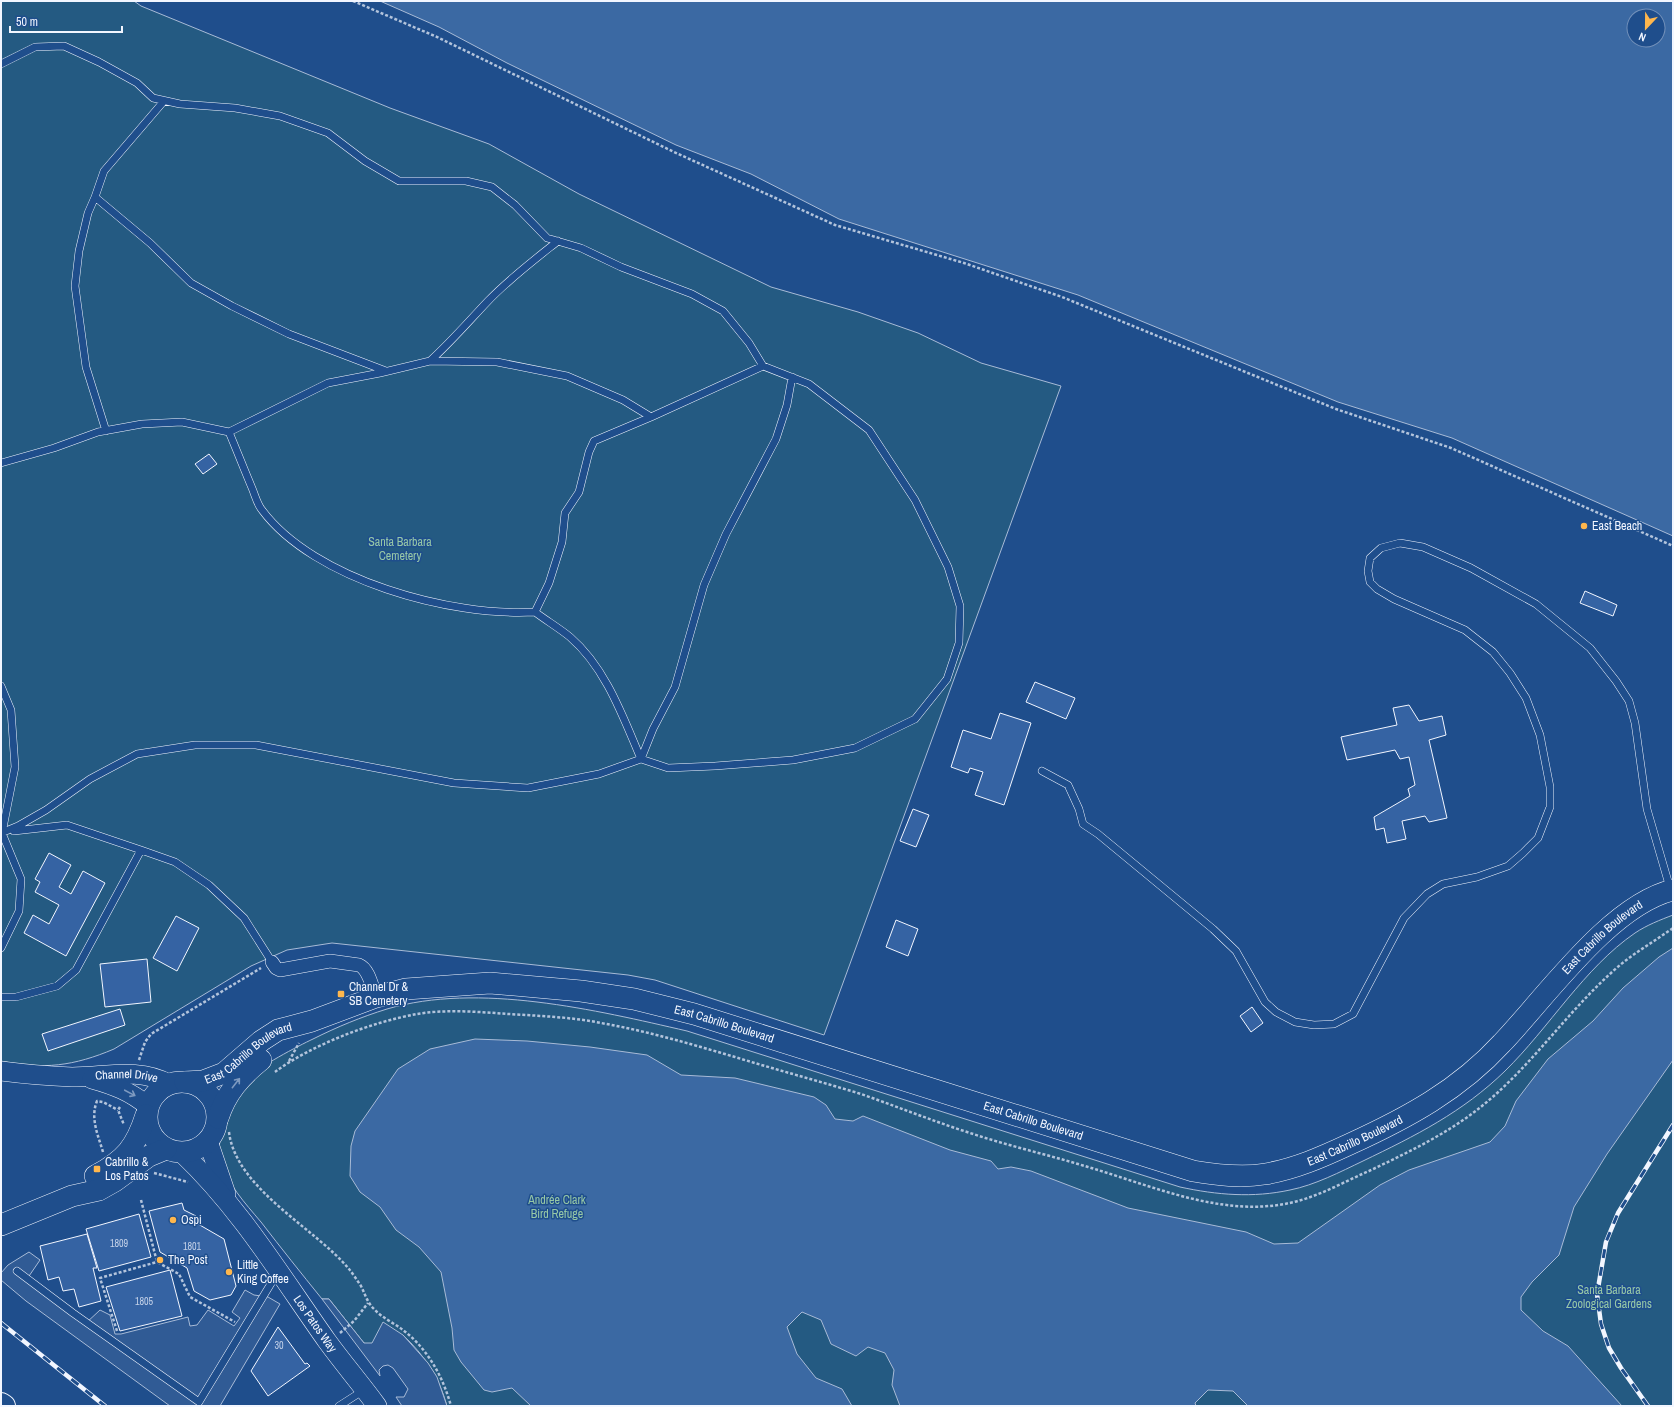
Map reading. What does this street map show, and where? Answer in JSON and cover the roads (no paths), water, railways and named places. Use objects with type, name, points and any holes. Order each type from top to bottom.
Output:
[{"type":"main road","name":"East Cabrillo Boulevard","points":[[177,1083],[203,1081],[224,1073],[261,1041],[278,1030],[312,1021],[376,997],[406,989],[490,983],[581,991],[634,999],[694,1014],[1193,1171],[1235,1176],[1263,1174],[1311,1161],[1381,1130],[1436,1100],[1478,1067],[1502,1044],[1573,964],[1610,927],[1639,906],[1672,890]]},
{"type":"main road","name":"East Cabrillo Boulevard","points":[[223,1123],[224,1101],[234,1085],[246,1072],[312,1021]]},
{"type":"main road","name":"Channel Drive","points":[[1,1071],[47,1076],[83,1076],[121,1073],[177,1083]]},
{"type":"main road","name":"Channel Drive","points":[[83,1076],[117,1086],[135,1096],[147,1110]]},
{"type":"main road","points":[[1,1225],[72,1196],[99,1190],[115,1181],[149,1156],[174,1151],[199,1149],[208,1141],[216,1127],[223,1123],[211,1098],[204,1090],[195,1084],[177,1083],[160,1089],[153,1096],[147,1110],[140,1136],[131,1150],[108,1169],[89,1180],[72,1196]]},
{"type":"main road","points":[[147,1110],[146,1124],[149,1132],[159,1145],[174,1151]]},
{"type":"main road","name":"Los Patos Way","points":[[208,1141],[229,1201]]},
{"type":"main road","name":"Los Patos Way","points":[[174,1151],[229,1201],[279,1270],[328,1342],[377,1406]]},
{"type":"street","points":[[268,964],[280,970],[330,961],[363,966],[376,997]]},
{"type":"lane","points":[[1,64],[35,47],[64,46],[99,62],[137,83],[153,98],[180,104],[235,108],[280,116],[328,133],[365,161],[399,181],[466,181],[492,187],[515,205],[547,238],[581,248],[621,267],[692,294],[723,311],[749,343],[763,366],[809,384],[869,430],[915,500],[948,568],[960,606],[959,643],[947,679],[915,719],[855,748],[793,760],[715,766],[668,768],[641,759],[599,774],[528,788],[454,783],[256,745],[195,745],[137,754],[90,780],[46,810],[1,833]]},
{"type":"lane","points":[[106,431],[86,367],[75,286],[81,243],[88,213],[96,197],[104,171],[164,101]]},
{"type":"lane","points":[[96,197],[150,243],[192,283],[232,306],[289,334],[386,372]]},
{"type":"lane","points":[[430,360],[454,339],[489,300],[525,267],[558,241]]},
{"type":"lane","points":[[1,463],[106,431],[142,424],[182,422],[229,432],[328,383],[386,372],[430,360],[497,362],[567,376],[623,400],[651,417]]},
{"type":"lane","points":[[535,612],[549,583],[562,542],[565,513],[579,492],[589,452],[594,441],[763,366]]},
{"type":"lane","points":[[641,759],[653,729],[675,687],[704,585],[722,541],[776,439],[787,405],[792,377]]},
{"type":"lane","points":[[229,432],[261,509],[282,533],[326,563],[381,587],[421,600],[467,610],[516,613],[535,612],[571,638],[598,668],[641,759]]},
{"type":"lane","points":[[1042,770],[1068,785],[1079,809],[1083,824],[1098,834],[1213,929],[1236,951],[1265,1002],[1276,1012],[1295,1022],[1314,1025],[1334,1024],[1353,1014],[1404,918],[1427,894],[1443,884],[1477,877],[1508,866],[1538,838],[1550,806],[1550,787],[1540,735],[1526,698],[1510,673],[1492,652],[1465,630],[1394,599],[1377,589],[1370,582],[1368,571],[1370,558],[1381,548],[1400,543],[1424,547],[1471,568],[1536,604],[1590,648],[1616,681],[1629,701],[1635,723],[1648,809],[1672,890]]},
{"type":"lane","points":[[1,686],[11,710],[15,767],[1,833],[21,879],[19,911],[1,948]]},
{"type":"lane","points":[[1,833],[42,826],[67,825],[174,862],[209,885],[244,918],[268,964]]},
{"type":"lane","points":[[1,997],[16,997],[57,986],[76,970],[141,850]]},
{"type":"lane","points":[[17,1271],[198,1402],[279,1270]]},
{"type":"lane","points":[[339,1406],[365,1390]]},
{"type":"railway","points":[[1648,1406],[1621,1368],[1609,1348],[1601,1324],[1597,1294],[1606,1242],[1618,1213],[1673,1125]]},
{"type":"railway","points":[[1,1323],[105,1406]]},
{"type":"place","name":"East Beach","points":[[1584,526]]},
{"type":"place","name":"Channel Dr & SB Cemetery","points":[[341,994]]},
{"type":"place","name":"Cabrillo & Los Patos","points":[[97,1169]]},
{"type":"place","name":"Ospi","points":[[173,1220]]},
{"type":"place","name":"The Post","points":[[160,1260]]},
{"type":"place","name":"Little King Coffee","points":[[229,1272]]},
{"type":"park label","name":"Santa Barbara Cemetery","points":[[400,549]]},
{"type":"park label","name":"Andrée Clark Bird Refuge","points":[[557,1207]]},
{"type":"park label","name":"Santa Barbara Zoological Gardens","points":[[1609,1297]]}]
